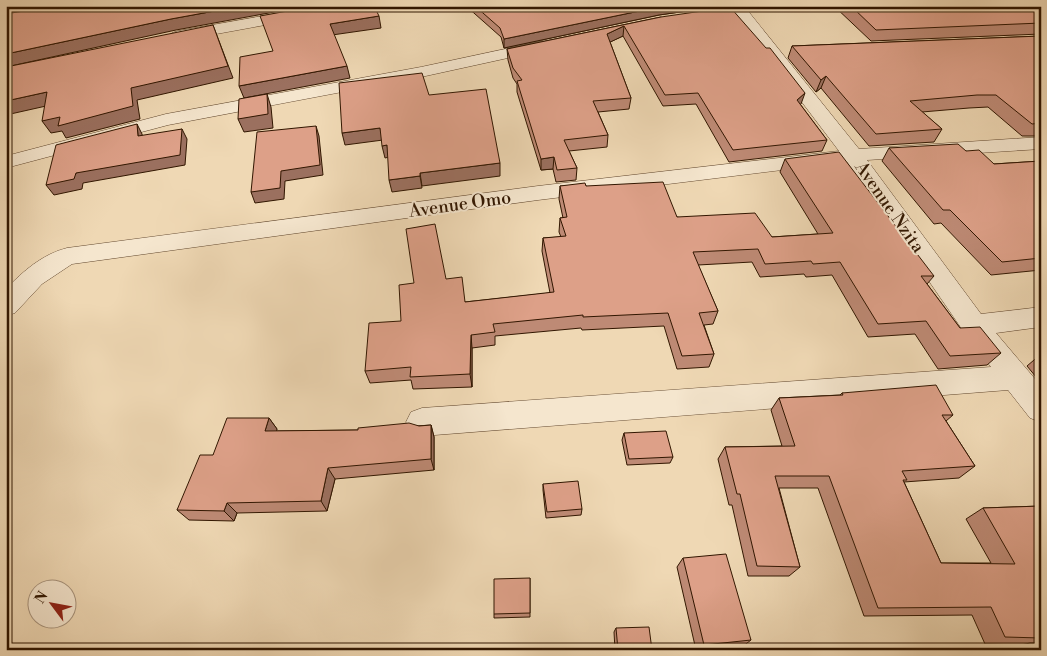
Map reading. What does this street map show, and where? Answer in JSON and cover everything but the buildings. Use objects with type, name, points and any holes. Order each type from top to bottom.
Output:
[{"type":"street","points":[[6,14],[46,6]]},
{"type":"street","points":[[159,40],[269,18],[347,6]]},
{"type":"street","points":[[676,18],[737,8]]},
{"type":"street","name":"Avenue Nzita","points":[[737,8],[782,51],[853,155],[974,325],[1041,409]]},
{"type":"street","points":[[6,162],[166,120],[421,72],[564,41]]},
{"type":"street","name":"Avenue Omo","points":[[6,306],[31,277],[48,265],[68,256],[528,195],[853,155],[1041,143]]},
{"type":"street","points":[[974,325],[1041,317]]},
{"type":"street","points":[[422,422],[1015,377]]}]
